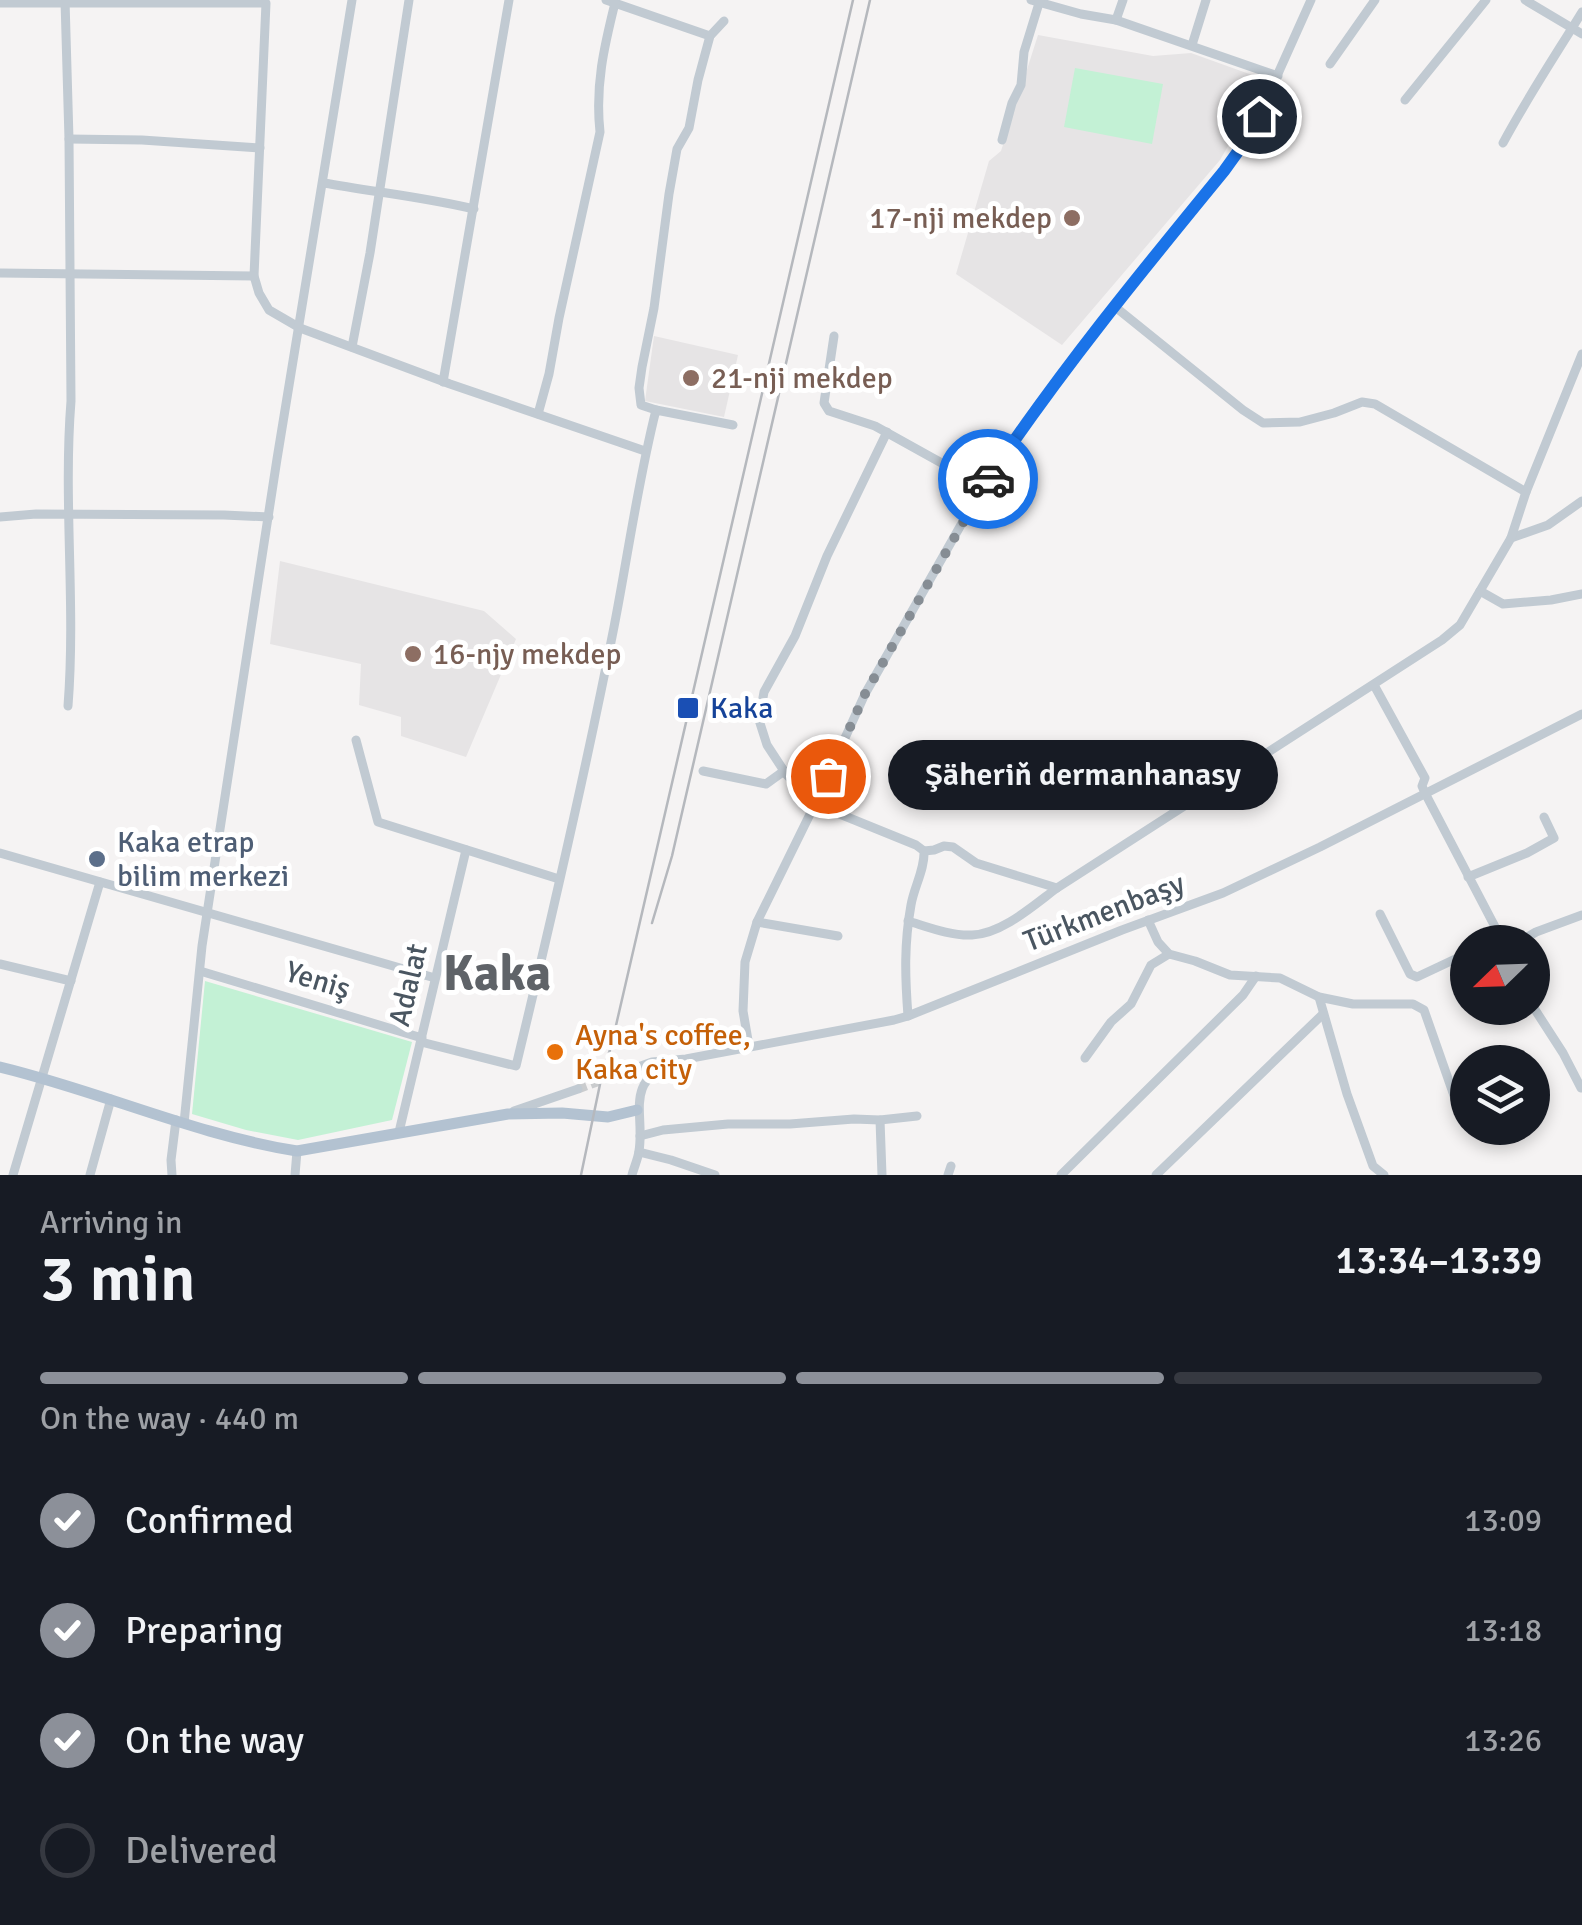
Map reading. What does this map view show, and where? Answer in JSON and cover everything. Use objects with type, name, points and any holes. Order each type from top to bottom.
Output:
[{"type":"main road","points":[[0,1066],[180,1122],[297,1151],[508,1114],[608,1117],[637,1110]]},
{"type":"street","points":[[172,1175],[207,914],[352,0]]},
{"type":"street","points":[[352,348],[408,0]]},
{"type":"street","points":[[444,382],[509,0]]},
{"type":"street","points":[[1116,20],[1123,0]]},
{"type":"street","points":[[1192,45],[1206,0]]},
{"type":"street","points":[[749,1046],[743,1011],[745,962],[756,922],[865,694],[983,486],[1026,421],[1247,139],[1311,0]]},
{"type":"street","points":[[1330,64],[1375,0]]},
{"type":"street","points":[[1405,100],[1486,0]]},
{"type":"street","points":[[1525,0],[1577,31]]},
{"type":"street","points":[[1002,140],[1021,85],[1036,1],[1116,20],[1278,76]]},
{"type":"street","points":[[65,2],[70,139],[68,706]]},
{"type":"street","points":[[538,414],[600,132],[600,60],[616,2],[710,36]]},
{"type":"street","points":[[0,4],[266,3],[254,276],[268,310],[300,328],[352,348],[646,451]]},
{"type":"street","points":[[1504,144],[1526,99],[1577,31],[1582,12]]},
{"type":"street","points":[[724,21],[710,36],[690,128],[677,149],[640,388],[641,405],[733,425]]},
{"type":"street","points":[[70,139],[260,148]]},
{"type":"street","points":[[324,183],[474,208]]},
{"type":"street","points":[[0,274],[254,276]]},
{"type":"street","points":[[1114,306],[1243,410],[1264,422],[1300,422],[1362,402],[1375,404],[1526,492]]},
{"type":"street","points":[[834,336],[824,403],[829,411],[887,432],[983,486]]},
{"type":"street","points":[[908,921],[974,936],[1010,922],[1460,625],[1511,538],[1582,354]]},
{"type":"street","points":[[356,740],[378,822],[559,879],[614,628],[656,410]]},
{"type":"street","points":[[887,432],[827,556],[796,636],[764,692],[759,720],[768,745],[784,771],[815,804],[924,851],[953,847],[976,863],[1057,888]]},
{"type":"street","points":[[1511,538],[1548,525],[1582,501]]},
{"type":"street","points":[[0,516],[269,517]]},
{"type":"street","points":[[1480,591],[1503,604],[1582,594]]},
{"type":"street","points":[[1374,685],[1425,778],[1425,793],[1493,925]]},
{"type":"street","name":"Türkmenbaşy","points":[[616,1075],[652,1062],[908,1016],[1223,893],[1582,714]]},
{"type":"street","points":[[703,771],[766,784],[784,771]]},
{"type":"street","points":[[1468,877],[1554,838],[1544,817]]},
{"type":"street","name":"Adalat","points":[[400,1132],[466,850]]},
{"type":"street","points":[[908,1016],[904,956],[924,851]]},
{"type":"street","points":[[0,853],[435,978]]},
{"type":"street","name":"Yeniş","points":[[200,970],[516,1066],[559,879]]},
{"type":"street","points":[[6,1174],[43,1077],[100,882]]},
{"type":"street","points":[[1380,914],[1410,974],[1417,977],[1450,961]]},
{"type":"street","points":[[1550,927],[1582,916]]},
{"type":"street","points":[[1148,920],[1158,942],[1169,954],[1230,975],[1280,978],[1320,997],[1353,1004],[1413,1004],[1424,1010],[1450,1085]]},
{"type":"street","points":[[756,922],[838,936]]},
{"type":"street","points":[[1085,1058],[1111,1022],[1130,1004],[1151,965],[1169,954]]},
{"type":"street","points":[[0,964],[71,981]]},
{"type":"street","points":[[1061,1175],[1242,995],[1256,976]]},
{"type":"street","points":[[1320,997],[1347,1094],[1373,1166],[1384,1175]]},
{"type":"street","points":[[1156,1175],[1322,1014]]},
{"type":"street","points":[[1545,1025],[1581,1088]]},
{"type":"street","points":[[632,1175],[639,1152],[637,1110],[648,1079],[686,1058]]},
{"type":"street","points":[[508,1114],[578,1089]]},
{"type":"street","points":[[90,1175],[111,1098]]},
{"type":"street","points":[[640,1136],[728,1124],[918,1116]]},
{"type":"street","points":[[880,1120],[882,1175]]},
{"type":"street","points":[[295,1175],[297,1151]]},
{"type":"street","points":[[639,1152],[714,1175]]},
{"type":"shaded area","name":"17-nji mekdep","points":[[1038,35],[1153,56],[1191,53],[1266,80],[1220,160],[1062,345],[956,274],[989,161],[1001,151]]},
{"type":"shaded area","name":"21-nji mekdep","points":[[654,336],[738,355],[724,417],[645,401]]},
{"type":"shaded area","name":"16-njy mekdep","points":[[280,561],[484,611],[516,639],[466,757],[401,736],[401,717],[359,705],[361,664],[270,644]]},
{"type":"green space","points":[[1075,68],[1163,84],[1152,144],[1064,127]]},
{"type":"green space","points":[[205,981],[412,1042],[392,1120],[298,1140],[192,1114]]},
{"type":"tunnel","points":[[578,1089],[616,1075]]},
{"type":"railway","points":[[581,1175],[853,0]]},
{"type":"railway","points":[[652,923],[672,856],[870,0]]},
{"type":"way so far","points":[[828,776],[865,694],[988,479]]},
{"type":"place","name":"17-nji mekdep","points":[[1072,218]]},
{"type":"place","name":"21-nji mekdep","points":[[691,378]]},
{"type":"place","name":"16-njy mekdep","points":[[413,654]]},
{"type":"place","name":"Kaka","points":[[688,708]]},
{"type":"place","name":"Şäheriň dermanhanasy","points":[[828,776]]},
{"type":"place","name":"Kaka etrap bilim merkezi","points":[[97,859]]},
{"type":"place","name":"Ayna's coffee, Kaka city","points":[[555,1052]]},
{"type":"district","name":"Kaka","points":[[497,972]]},
{"type":"route","points":[[988,479],[1066,366],[1224,171],[1259,116]]}]
